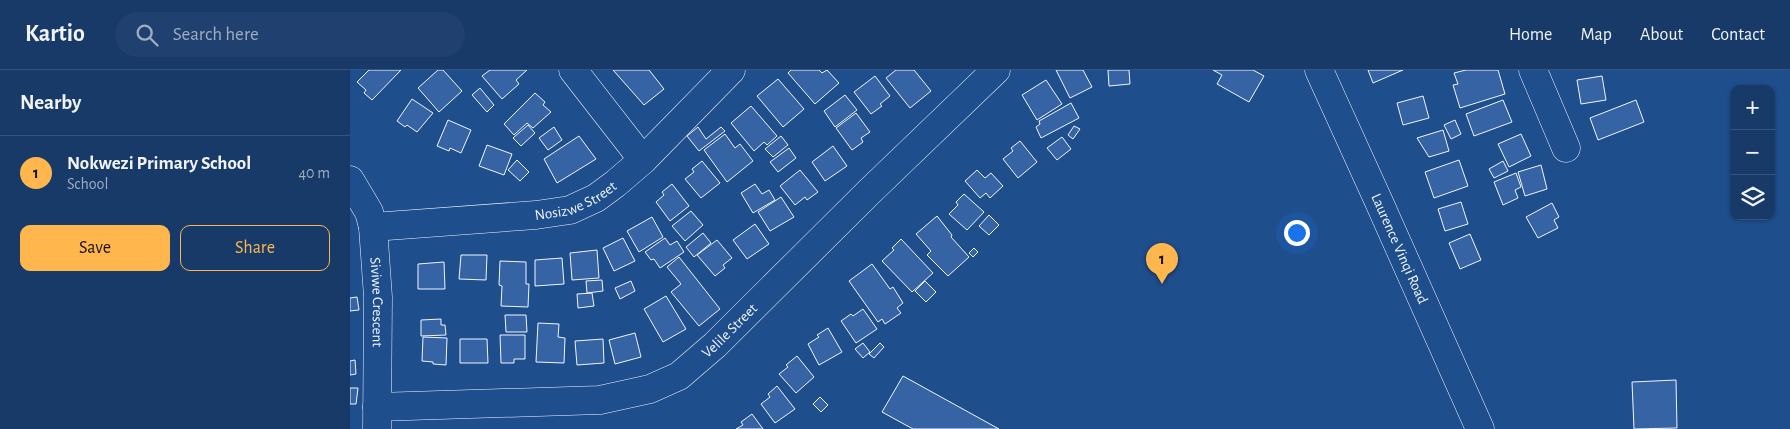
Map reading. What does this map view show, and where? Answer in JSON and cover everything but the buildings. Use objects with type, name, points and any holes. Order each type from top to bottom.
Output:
[{"type":"street","points":[[574,70],[643,160]]},
{"type":"street","name":"Nosizwe Street","points":[[373,227],[536,215],[570,210],[596,198],[643,160],[731,70]]},
{"type":"street","name":"Velile Street","points":[[377,418],[600,400],[650,390],[679,376],[715,345],[869,192],[996,70]]},
{"type":"street","name":"Laurence Vinqi Road","points":[[1319,70],[1480,429]]},
{"type":"street","points":[[1533,70],[1566,148]]},
{"type":"street","name":"Siviwe Crescent","points":[[350,180],[369,212],[373,227],[378,297],[377,418]]},
{"type":"place","name":"Nokwezi Primary School","points":[[1162,284]]}]
